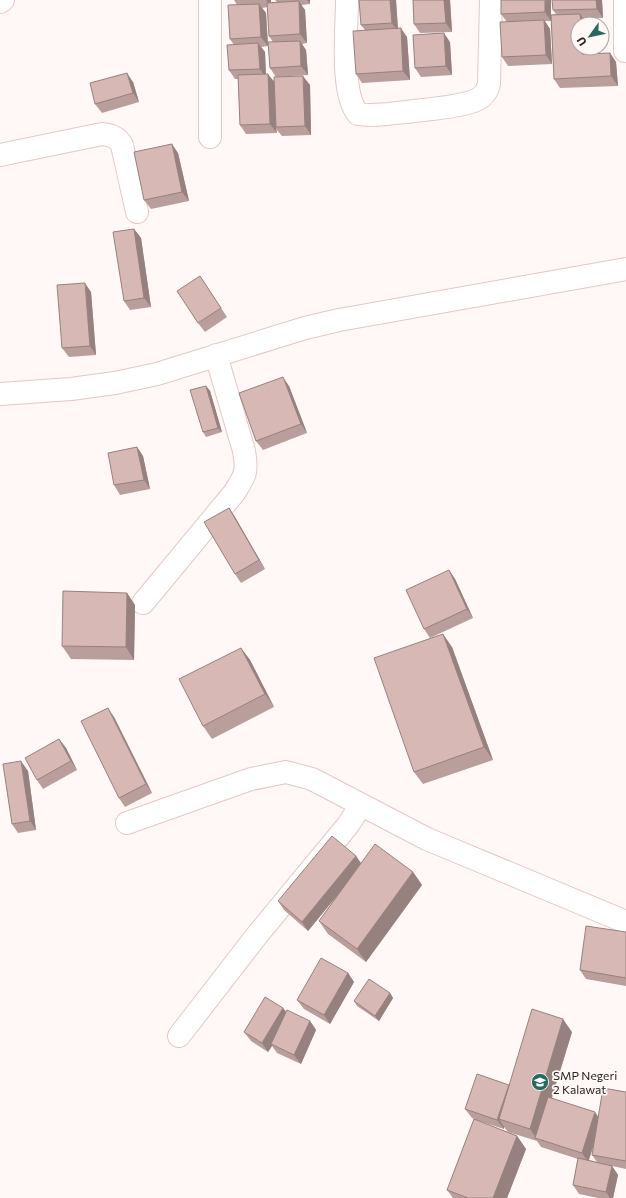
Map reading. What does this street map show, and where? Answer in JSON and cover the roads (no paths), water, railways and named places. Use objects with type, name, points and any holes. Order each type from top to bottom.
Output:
[{"type":"street","points":[[210,0],[210,137]]},
{"type":"street","points":[[347,0],[346,71],[349,95],[357,112],[369,115],[439,108],[474,101],[485,94],[488,91],[489,84],[491,0]]},
{"type":"street","points":[[625,0],[625,51]]},
{"type":"street","points":[[0,155],[102,134],[110,135],[117,138],[122,145],[137,212]]},
{"type":"street","points":[[0,394],[72,389],[158,374],[305,328],[339,320],[626,269]]},
{"type":"street","points":[[142,603],[234,493],[243,480],[247,468],[244,452],[216,356]]},
{"type":"street","points":[[127,823],[251,779],[286,772],[312,779],[427,839],[626,922]]},
{"type":"street","points":[[179,1036],[258,934],[348,825],[362,805]]},
{"type":"place","name":"SMP Negeri 2 Kalawat","points":[[540,1082]]}]
